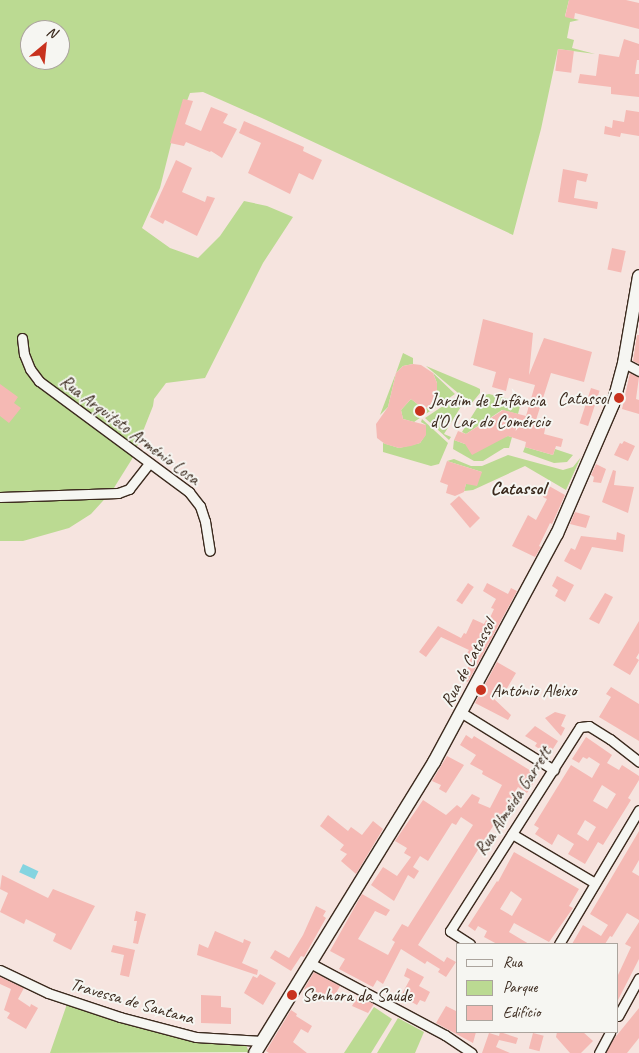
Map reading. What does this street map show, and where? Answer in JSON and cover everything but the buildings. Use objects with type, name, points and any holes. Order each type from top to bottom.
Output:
[{"type":"main road","name":"Rua de Catassol","points":[[258,1050],[416,793],[462,713],[557,534],[606,424],[624,363],[639,276]]},
{"type":"street","name":"Rua Arquiteto Arménio Losa","points":[[22,338],[24,354],[30,369],[39,381],[189,492],[200,506],[209,535],[210,551]]},
{"type":"street","points":[[624,363],[639,371]]},
{"type":"street","points":[[0,497],[118,493],[129,489],[149,463]]},
{"type":"street","points":[[462,713],[554,770]]},
{"type":"street","name":"Rua Almeida Garrett","points":[[468,943],[450,931],[578,730],[584,725],[589,726],[610,739],[639,762]]},
{"type":"street","points":[[560,943],[639,810]]},
{"type":"street","points":[[512,834],[595,883]]},
{"type":"street","points":[[310,963],[439,1032],[472,1053]]},
{"type":"street","name":"Travessa de Santana","points":[[0,970],[48,993],[120,1018],[258,1050]]},
{"type":"street","points":[[619,1014],[639,978]]},
{"type":"street","points":[[599,1053],[609,1033]]},
{"type":"green space","points":[[0,0],[569,0],[565,16],[579,20],[570,22],[567,38],[574,40],[572,48],[595,54],[558,49],[541,129],[513,235],[203,92],[190,93],[172,140],[160,188],[142,228],[170,248],[198,258],[220,236],[244,201],[267,206],[293,217],[263,263],[205,378],[166,383],[154,399],[132,459],[112,491],[91,514],[69,528],[23,541],[0,541]]},
{"type":"green space","points":[[403,353],[413,358],[413,364],[403,366],[396,373]]},
{"type":"green space","points":[[426,366],[480,389],[480,393],[471,404]]},
{"type":"green space","points":[[396,373],[388,407],[380,415]]},
{"type":"green space","points":[[433,373],[455,394],[414,422],[403,419],[401,410],[411,399],[420,406],[427,408],[432,404],[437,394],[437,383]]},
{"type":"green space","points":[[489,394],[521,402],[518,414],[502,410],[466,434],[462,432],[485,395]]},
{"type":"green space","points":[[458,396],[470,406],[462,405],[444,434],[451,437],[449,440],[425,418]]},
{"type":"green space","points":[[422,419],[448,443],[439,464],[431,466],[383,452],[383,443],[399,448],[420,443],[426,434],[426,425],[421,422]]},
{"type":"green space","points":[[508,436],[512,437],[509,448],[504,448],[483,461],[474,461],[453,449],[454,440],[465,444]]},
{"type":"green space","points":[[525,447],[553,455],[555,449],[573,455],[567,462],[554,463],[523,452]]},
{"type":"green space","points":[[508,455],[563,470],[573,467],[581,457],[566,490],[525,466],[473,490],[464,491],[466,484],[482,472],[447,461],[454,459],[471,466],[482,466]]},
{"type":"green space","points":[[67,1004],[133,1025],[185,1038],[245,1043],[249,1052],[50,1053]]},
{"type":"green space","points":[[374,1007],[392,1019],[371,1053],[344,1053]]},
{"type":"green space","points":[[398,1018],[424,1032],[415,1053],[377,1053]]},
{"type":"water","points":[[23,864],[38,871],[35,879],[19,872]]},
{"type":"place","name":"Catassol","points":[[619,398]]},
{"type":"place","name":"Jardim de Infância d'O Lar do Comércio","points":[[420,411]]},
{"type":"place","name":"António Aleixo","points":[[481,690]]},
{"type":"place","name":"Senhora da Saúde","points":[[292,995]]},
{"type":"district","name":"Catassol","points":[[518,489]]}]
